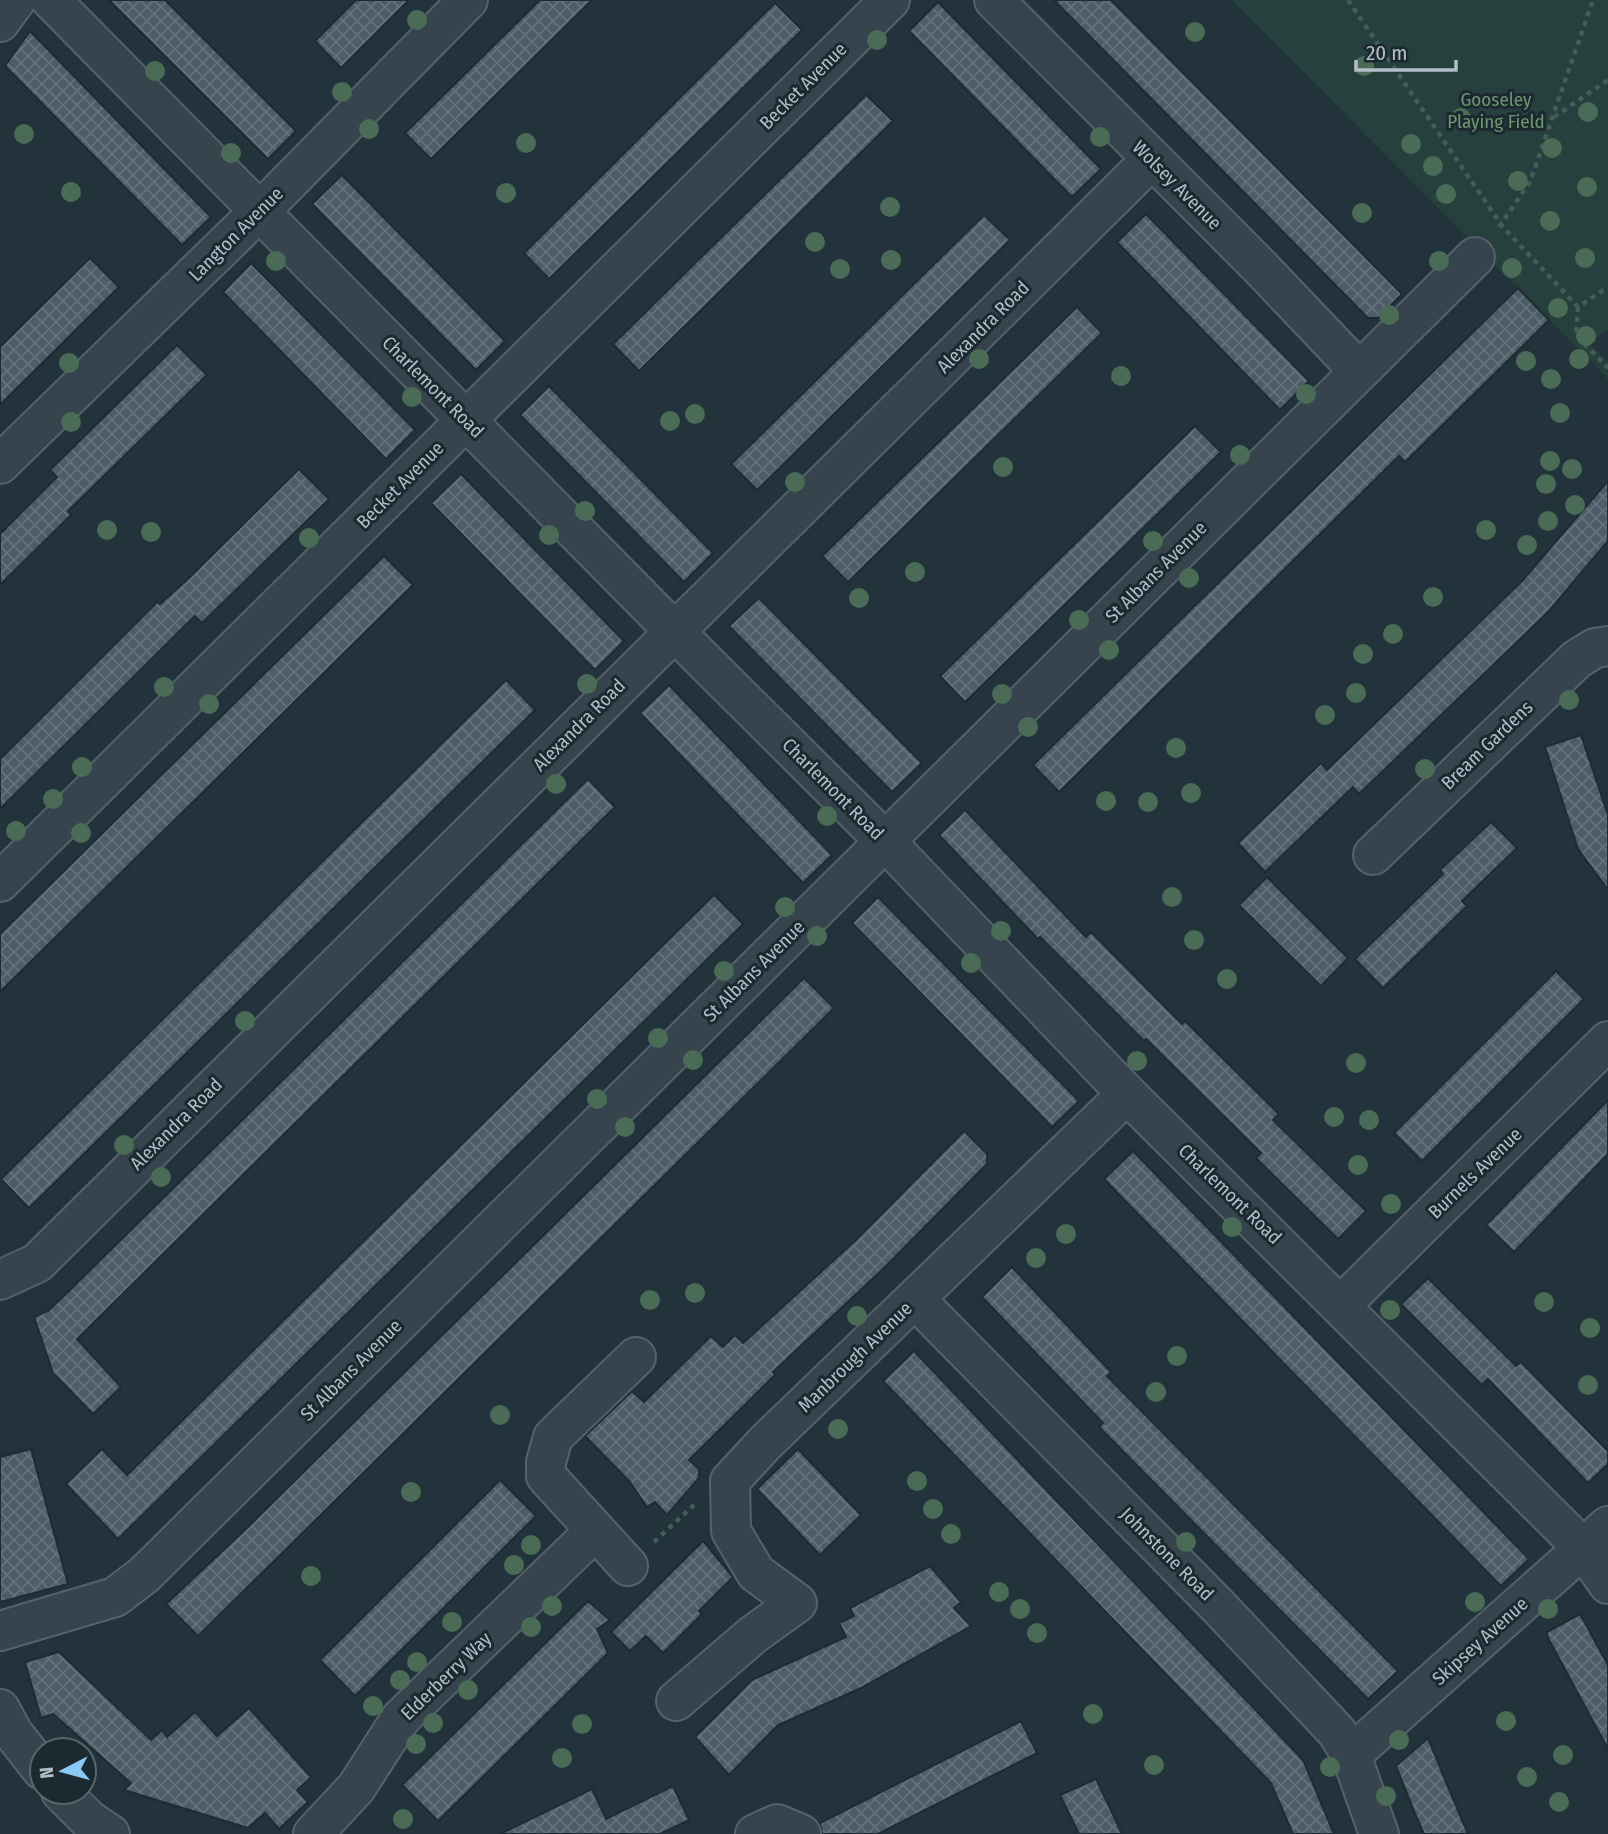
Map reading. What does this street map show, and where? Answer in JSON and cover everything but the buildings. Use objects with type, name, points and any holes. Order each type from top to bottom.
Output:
[{"type":"street","points":[[0,22],[16,0]]},
{"type":"street","name":"Charlemont Road","points":[[51,0],[258,212],[885,841],[1127,1094],[1342,1304],[1595,1537],[1608,1584]]},
{"type":"street","name":"Langton Avenue","points":[[0,464],[258,212],[468,0]]},
{"type":"street","name":"Becket Avenue","points":[[0,882],[890,0]]},
{"type":"street","name":"Wolsey Avenue","points":[[993,0],[1261,268],[1359,371]]},
{"type":"street","name":"Alexandra Road","points":[[0,1280],[37,1263],[1152,160]]},
{"type":"street","name":"St Albans Avenue","points":[[0,1631],[114,1597],[144,1575],[1475,257]]},
{"type":"street","name":"Bream Gardens","points":[[1373,855],[1577,659],[1595,648],[1608,646]]},
{"type":"street","name":"Burnels Avenue","points":[[1342,1304],[1608,1041]]},
{"type":"street","name":"Manbrough Avenue","points":[[730,1481],[764,1444],[1127,1094]]},
{"type":"street","name":"Johnstone Road","points":[[916,1300],[1226,1614],[1337,1732],[1351,1755],[1379,1834]]},
{"type":"street","points":[[628,1566],[546,1476],[546,1462],[553,1437],[636,1357]]},
{"type":"street","points":[[676,1701],[754,1634],[797,1603],[756,1573],[731,1531],[730,1481]]},
{"type":"street","name":"Elderberry Way","points":[[313,1834],[356,1788],[401,1718],[595,1531]]},
{"type":"street","name":"Skipsey Avenue","points":[[1351,1755],[1595,1537]]},
{"type":"street","points":[[0,1709],[13,1733],[28,1752]]},
{"type":"street","points":[[73,1806],[94,1829]]},
{"type":"street","points":[[755,1834],[777,1824],[800,1834]]},
{"type":"path","points":[[1348,0],[1502,226],[1578,307],[1576,335],[1608,368]]},
{"type":"path","points":[[1475,257],[1465,241],[1502,226],[1530,182],[1593,0]]},
{"type":"path","points":[[1554,117],[1608,80]]},
{"type":"path","points":[[1578,307],[1608,287]]},
{"type":"path","points":[[628,1566],[695,1504],[730,1481]]},
{"type":"green space","name":"Gooseley Playing Field","points":[[1232,0],[1608,0],[1608,330],[1589,343],[1608,361],[1608,379]]}]
